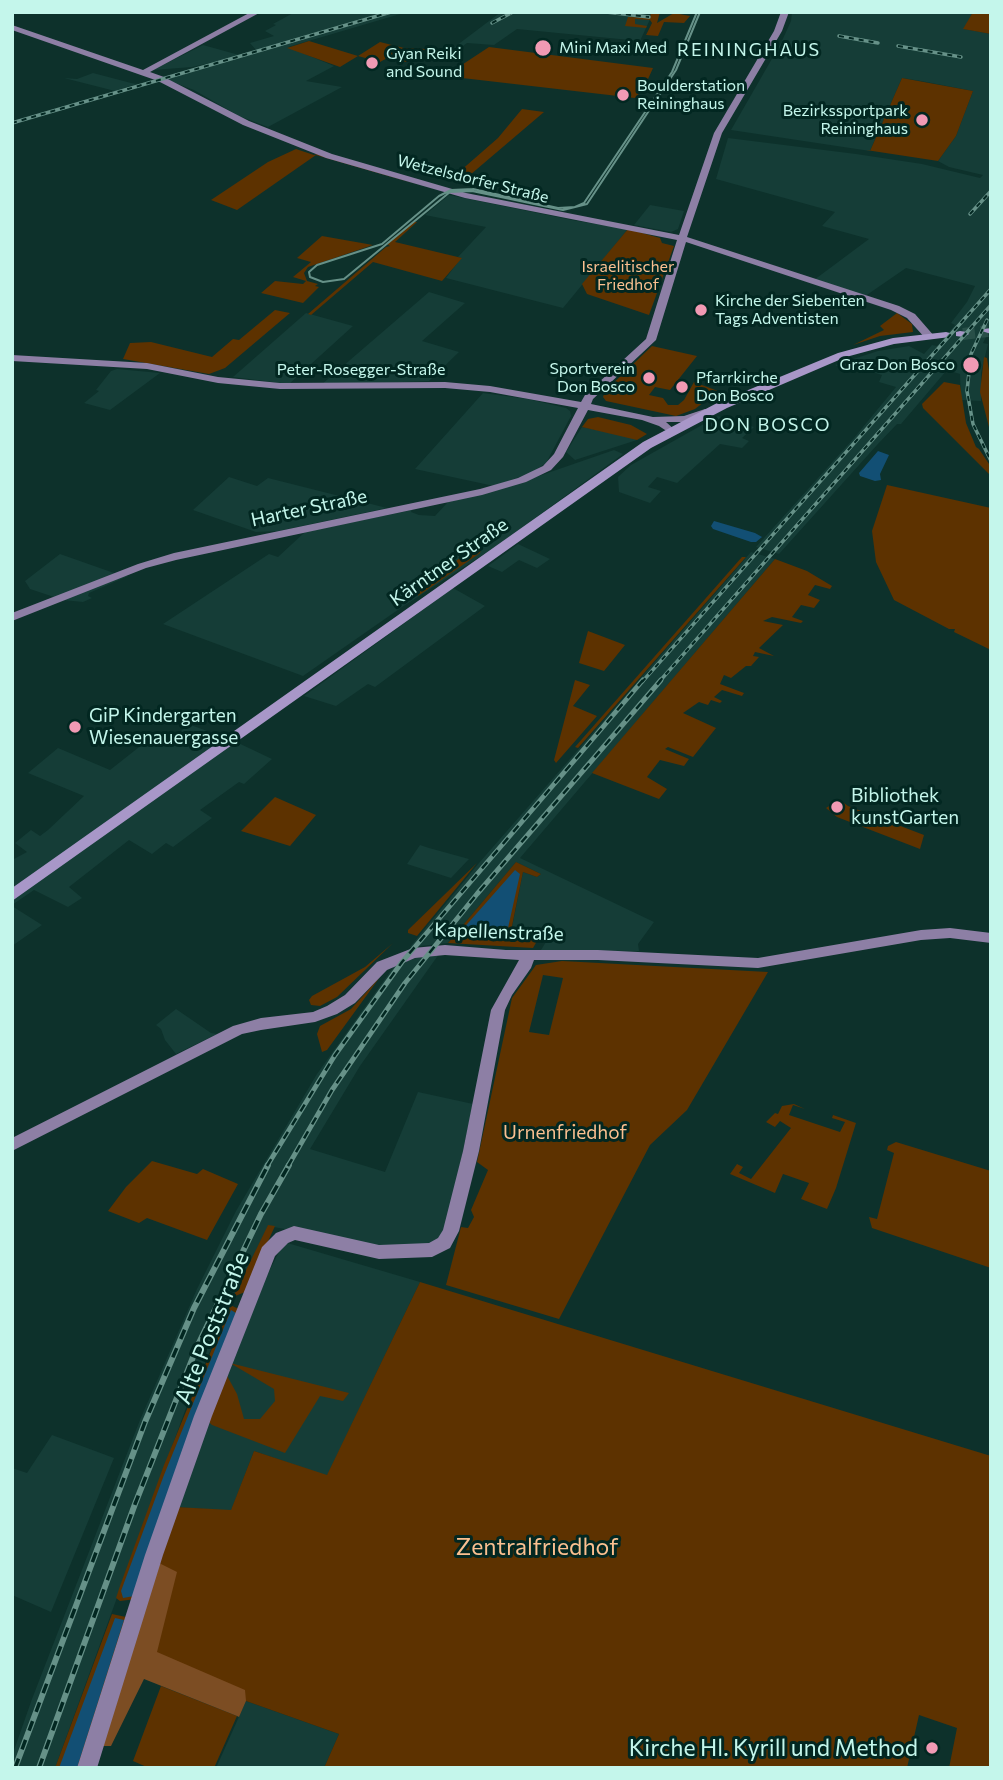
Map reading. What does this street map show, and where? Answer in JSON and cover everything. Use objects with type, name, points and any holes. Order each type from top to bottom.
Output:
[{"type":"main road","points":[[143,73],[257,12]]},
{"type":"main road","points":[[585,406],[600,385],[651,340],[682,238],[719,134],[774,37],[783,13]]},
{"type":"main road","name":"Wetzelsdorfer Straße","points":[[12,27],[143,73],[189,92],[246,122],[329,156],[498,203],[682,238],[894,308],[911,316],[930,337]]},
{"type":"main road","name":"Kärntner Straße","points":[[12,896],[629,456],[723,405],[853,351],[893,341],[946,335]]},
{"type":"main road","name":"Peter-Rosegger-Straße","points":[[12,358],[147,366],[218,380],[280,386],[463,386],[537,395],[635,415],[663,424],[671,431]]},
{"type":"main road","points":[[635,415],[685,419],[723,405]]},
{"type":"main road","name":"Peter-Rosegger-Straße","points":[[585,406],[671,431]]},
{"type":"main road","name":"Harter Straße","points":[[12,617],[142,566],[174,557],[482,492],[522,480],[553,463],[585,406]]},
{"type":"main road","name":"Kapellenstraße","points":[[12,1145],[227,1035],[249,1026],[306,1018],[332,1010],[350,999],[378,970],[399,957],[435,950],[758,963],[921,935],[950,933],[991,939]]},
{"type":"main road","name":"Alte Poststraße","points":[[87,1768],[154,1555],[202,1416],[268,1252],[282,1238],[294,1233],[379,1252],[432,1250],[444,1243],[451,1231],[471,1150],[498,1010],[506,993],[524,968],[528,955]]},
{"type":"shaded area","points":[[295,12],[407,12],[288,47],[334,66],[306,81],[342,87],[268,127],[239,116],[194,90],[159,80],[218,61],[192,67],[153,70],[203,45],[239,55],[256,50],[250,43],[274,36],[265,31]]},
{"type":"shaded area","points":[[501,12],[627,12],[652,15],[640,41],[517,29],[494,45],[467,43],[449,56],[444,55]]},
{"type":"shaded area","points":[[792,12],[973,12],[964,29],[991,34],[991,327],[983,343],[988,344],[981,373],[981,401],[961,400],[960,374],[947,370],[901,424],[897,424],[877,445],[779,554],[756,547],[896,387],[879,382],[882,375],[863,369],[849,372],[835,365],[878,351],[909,346],[924,354],[932,345],[937,346],[955,325],[951,323],[975,286],[906,268],[861,299],[814,280],[869,239],[822,226],[835,212],[716,179],[728,138],[922,164],[980,178],[983,175],[949,167],[938,161],[956,136],[973,91],[921,81],[902,78],[870,151],[731,130],[781,43]]},
{"type":"shaded area","points":[[93,73],[137,84],[115,91],[64,78],[77,79]]},
{"type":"shaded area","points":[[449,195],[628,229],[563,308],[446,278],[461,258],[458,257],[486,227],[425,215]]},
{"type":"shaded area","points":[[650,205],[684,211],[678,229],[671,232],[634,225]]},
{"type":"shaded area","points":[[429,292],[465,303],[422,341],[459,352],[429,381],[321,385]]},
{"type":"shaded area","points":[[306,313],[353,326],[289,384],[233,377]]},
{"type":"shaded area","points":[[117,369],[160,373],[110,410],[84,403],[99,391],[96,390],[111,371]]},
{"type":"shaded area","points":[[483,393],[528,399],[570,411],[571,416],[546,463],[531,473],[494,486],[415,469]]},
{"type":"shaded area","points":[[718,416],[754,427],[742,438],[749,441],[742,448],[720,444],[677,483],[657,477],[648,487],[661,491],[650,503],[619,492],[618,477],[631,465]]},
{"type":"shaded area","points":[[582,427],[637,440],[575,460],[566,452]]},
{"type":"shaded area","points":[[614,450],[623,454],[498,545],[303,676],[163,624],[269,554],[278,557],[305,532],[412,510],[411,512],[419,515],[435,516],[448,502],[510,486]]},
{"type":"shaded area","points":[[229,477],[257,486],[268,478],[387,508],[278,531],[256,532],[193,510]]},
{"type":"shaded area","points":[[518,544],[550,559],[537,568],[519,560],[502,572],[488,566]]},
{"type":"shaded area","points":[[751,552],[775,559],[520,858],[654,922],[638,944],[639,951],[541,950],[552,932],[546,930],[537,941],[511,932],[523,872],[537,877],[541,874],[516,862],[448,943],[410,947],[479,863]]},
{"type":"shaded area","points":[[60,554],[128,576],[89,593],[88,596],[92,598],[83,602],[63,600],[30,589],[25,581]]},
{"type":"shaded area","points":[[453,588],[485,606],[375,687],[368,684],[336,706],[304,696]]},
{"type":"shaded area","points":[[188,724],[232,740],[272,759],[244,784],[239,782],[200,810],[212,818],[173,847],[166,843],[152,854],[129,840],[69,887],[82,898],[68,907],[34,890],[12,905],[12,860],[27,852],[15,843],[31,830],[40,836],[84,796],[28,773],[58,748],[110,770],[148,740],[167,745]]},
{"type":"shaded area","points":[[420,845],[469,859],[451,878],[407,864]]},
{"type":"shaded area","points":[[12,906],[42,925],[12,946]]},
{"type":"shaded area","points":[[439,954],[360,1066],[310,1149],[385,1172],[418,1092],[473,1104],[446,1231],[438,1244],[398,1249],[268,1226],[233,1297],[186,1408],[55,1768],[12,1768],[12,1756],[32,1699],[140,1420],[197,1289],[236,1211],[317,1074],[395,965]]},
{"type":"shaded area","points":[[176,1009],[211,1033],[217,1034],[176,1054],[156,1025]]},
{"type":"shaded area","points":[[284,1242],[420,1282],[327,1476],[254,1451],[231,1511],[176,1507],[256,1297]]},
{"type":"shaded area","points":[[52,1435],[114,1458],[51,1612],[12,1595],[12,1468],[27,1473]]},
{"type":"shaded area","points":[[159,1563],[177,1572],[157,1652],[245,1690],[246,1701],[239,1717],[144,1679],[111,1746],[103,1746]]},
{"type":"shaded area","points":[[246,1701],[339,1734],[324,1768],[216,1768]]},
{"type":"green space","points":[[651,12],[660,12],[657,23],[674,13],[690,16],[684,23],[664,22],[658,36],[646,35],[652,23],[650,20],[635,19],[635,24],[647,26],[646,28],[625,26],[628,17],[650,18]]},
{"type":"green space","points":[[973,12],[991,12],[991,34],[963,29]]},
{"type":"green space","points":[[309,41],[358,56],[340,67],[287,48]]},
{"type":"green space","points":[[380,42],[404,48],[426,49],[406,62],[389,57],[380,62],[358,56]]},
{"type":"green space","points":[[489,47],[653,68],[644,88],[635,98],[445,76]]},
{"type":"green space","name":"Bezirkssportpark Reininghaus","points":[[902,78],[973,91],[956,136],[938,161],[870,151]]},
{"type":"green space","points":[[522,109],[544,112],[470,175],[459,172],[498,138]]},
{"type":"green space","points":[[296,149],[419,185],[316,155],[237,210],[211,200],[268,162]]},
{"type":"green space","points":[[413,222],[417,222],[395,242],[462,258],[442,281],[373,262],[311,315],[308,314],[390,246],[387,244]]},
{"type":"green space","name":"Israelitischer Friedhof","points":[[628,229],[660,238],[662,243],[674,246],[649,315],[587,294],[582,284]]},
{"type":"green space","points":[[322,236],[373,245],[308,267],[304,273],[307,281],[318,284],[315,286],[319,287],[303,303],[261,293],[275,281],[303,284],[306,281],[293,277],[311,262],[297,258]]},
{"type":"green space","points":[[275,310],[290,313],[225,368],[209,374],[123,359],[130,343],[151,342],[212,357],[233,339],[239,340]]},
{"type":"green space","points":[[897,313],[912,324],[913,332],[880,336],[853,345],[884,330],[880,326]]},
{"type":"green space","name":"Sportverein Don Bosco","points":[[652,346],[697,356],[670,390],[655,387],[649,395],[663,398],[668,405],[678,405],[694,382],[718,391],[695,409],[676,416],[606,401],[603,397],[605,391]]},
{"type":"green space","points":[[984,357],[987,358],[991,384],[991,435],[980,392]]},
{"type":"green space","points":[[944,382],[960,385],[966,423],[976,447],[991,467],[991,476],[923,408],[922,404]]},
{"type":"green space","points":[[598,417],[631,425],[647,434],[637,440],[582,427],[588,419]]},
{"type":"green space","points":[[887,485],[991,508],[991,650],[954,632],[955,629],[949,629],[894,600],[876,562],[872,531]]},
{"type":"green space","points":[[474,546],[481,549],[480,553],[418,596],[418,593]]},
{"type":"green space","points":[[742,557],[746,557],[578,748],[575,747]]},
{"type":"green space","points":[[775,559],[807,571],[832,586],[830,589],[815,585],[808,595],[820,600],[814,608],[801,605],[792,617],[803,621],[801,623],[772,617],[763,621],[783,625],[759,648],[774,656],[755,652],[753,656],[759,657],[751,666],[746,666],[731,678],[724,675],[720,684],[744,693],[742,696],[722,690],[714,697],[722,701],[720,703],[711,700],[708,705],[699,702],[683,713],[716,728],[693,757],[668,747],[665,749],[689,759],[684,766],[660,760],[647,777],[667,789],[659,799],[592,773]]},
{"type":"green space","points":[[588,631],[625,645],[604,671],[579,663]]},
{"type":"green space","points":[[575,680],[590,685],[573,706],[597,716],[556,763],[554,760]]},
{"type":"green space","points":[[275,797],[316,815],[290,846],[241,831]]},
{"type":"green space","points":[[839,799],[848,806],[924,835],[920,849],[837,817],[826,808]]},
{"type":"green space","points":[[516,862],[541,874],[537,877],[523,872],[511,931],[537,941],[533,948],[448,943]]},
{"type":"green space","points":[[477,863],[417,936],[408,933],[408,930]]},
{"type":"green space","points":[[393,943],[337,997],[320,1006],[311,1005],[309,1000],[312,996],[365,967]]},
{"type":"green space","name":"Urnenfriedhof","points":[[562,961],[768,972],[687,1110],[650,1145],[559,1319],[446,1285],[461,1227],[468,1228],[474,1217],[471,1210],[488,1170],[477,1162],[512,998],[536,965]],"holes":[[[543,975],[563,978],[549,1035],[529,1032]]]},
{"type":"green space","points":[[380,977],[327,1050],[322,1052],[317,1034],[320,1026],[351,1009]]},
{"type":"green space","points":[[794,1104],[805,1109],[793,1105],[789,1115],[840,1132],[845,1122],[832,1118],[833,1115],[856,1123],[827,1209],[801,1199],[809,1183],[783,1174],[775,1193],[730,1174],[737,1164],[743,1167],[739,1173],[751,1179],[791,1128],[780,1121],[775,1127],[766,1122],[775,1113],[778,1114],[782,1106]]},
{"type":"green space","points":[[896,1142],[991,1171],[991,1268],[872,1228],[869,1217],[877,1219],[894,1153],[887,1150],[888,1146]]},
{"type":"green space","points":[[152,1161],[197,1174],[203,1169],[238,1184],[207,1240],[147,1218],[139,1223],[108,1211],[126,1187]]},
{"type":"green space","points":[[268,1225],[275,1226],[245,1292],[233,1297]]},
{"type":"green space","name":"Zentralfriedhof","points":[[420,1282],[991,1456],[991,1768],[949,1768],[957,1728],[919,1715],[907,1768],[324,1768],[339,1734],[246,1701],[132,1652],[176,1507],[231,1510],[254,1451],[327,1475]]},
{"type":"green space","points":[[230,1305],[239,1309],[136,1599],[120,1601],[116,1598],[164,1465]]},
{"type":"green space","points":[[230,1363],[349,1393],[343,1401],[320,1396],[285,1453],[212,1425],[207,1420],[225,1372],[237,1394],[244,1419],[260,1419],[275,1401],[274,1389]]},
{"type":"green space","points":[[112,1614],[126,1617],[81,1768],[55,1768]]},
{"type":"green space","points":[[161,1686],[237,1716],[214,1768],[149,1768],[133,1761]]},
{"type":"water","points":[[878,451],[889,455],[880,474],[881,480],[875,481],[860,476],[859,473]]},
{"type":"water","points":[[714,521],[762,537],[751,542],[713,529],[711,526]]},
{"type":"water","points":[[515,870],[520,874],[506,937],[492,940],[463,936],[461,931]]},
{"type":"water","points":[[231,1310],[236,1313],[134,1596],[123,1598],[121,1591],[164,1475]]},
{"type":"water","points":[[115,1618],[124,1620],[77,1768],[59,1768]]},
{"type":"tunnel","points":[[963,334],[988,331]]},
{"type":"tram line","points":[[575,207],[584,203],[672,72],[697,12]]},
{"type":"tram line","points":[[575,207],[587,204],[676,70],[700,12]]},
{"type":"tram line","points":[[473,189],[558,208],[575,207],[563,210],[472,191],[450,192],[344,279],[323,282],[310,277],[309,272],[317,265],[382,244],[439,196],[451,190],[473,189]]},
{"type":"railway","points":[[12,123],[391,12]]},
{"type":"railway","points":[[492,23],[513,12]]},
{"type":"railway","points":[[606,12],[649,17]]},
{"type":"railway","points":[[839,36],[878,43]]},
{"type":"railway","points":[[898,46],[961,57]]},
{"type":"railway","points":[[970,214],[991,191]]},
{"type":"railway","points":[[642,682],[991,289]]},
{"type":"railway","points":[[659,682],[991,305]]},
{"type":"railway","points":[[987,320],[971,354],[967,391],[973,424],[991,461]]},
{"type":"railway","points":[[267,1166],[335,1055],[402,962],[643,680]]},
{"type":"railway","points":[[288,1166],[332,1090],[405,983],[477,894],[661,680]]},
{"type":"railway","points":[[15,1768],[145,1422],[194,1308],[268,1165]]},
{"type":"railway","points":[[39,1768],[135,1504],[197,1347],[261,1214],[289,1165]]},
{"type":"place","name":"Mini Maxi Med","points":[[543,48]]},
{"type":"place","name":"Gyan Reiki and Sound","points":[[372,63]]},
{"type":"place","name":"Boulderstation Reininghaus","points":[[623,95]]},
{"type":"place","name":"Bezirkssportpark Reininghaus","points":[[922,120]]},
{"type":"place","name":"Kirche der Siebenten Tags Adventisten","points":[[701,310]]},
{"type":"place","name":"Graz Don Bosco","points":[[971,365]]},
{"type":"place","name":"Sportverein Don Bosco","points":[[649,378]]},
{"type":"place","name":"Pfarrkirche Don Bosco","points":[[682,387]]},
{"type":"place","name":"GiP Kindergarten Wiesenauergasse","points":[[75,727]]},
{"type":"place","name":"Bibliothek kunstGarten","points":[[837,807]]},
{"type":"place","name":"Kirche Hl. Kyrill und Method","points":[[932,1748]]},
{"type":"district","name":"REININGHAUS","points":[[749,50]]},
{"type":"district","name":"DON BOSCO","points":[[768,425]]}]
